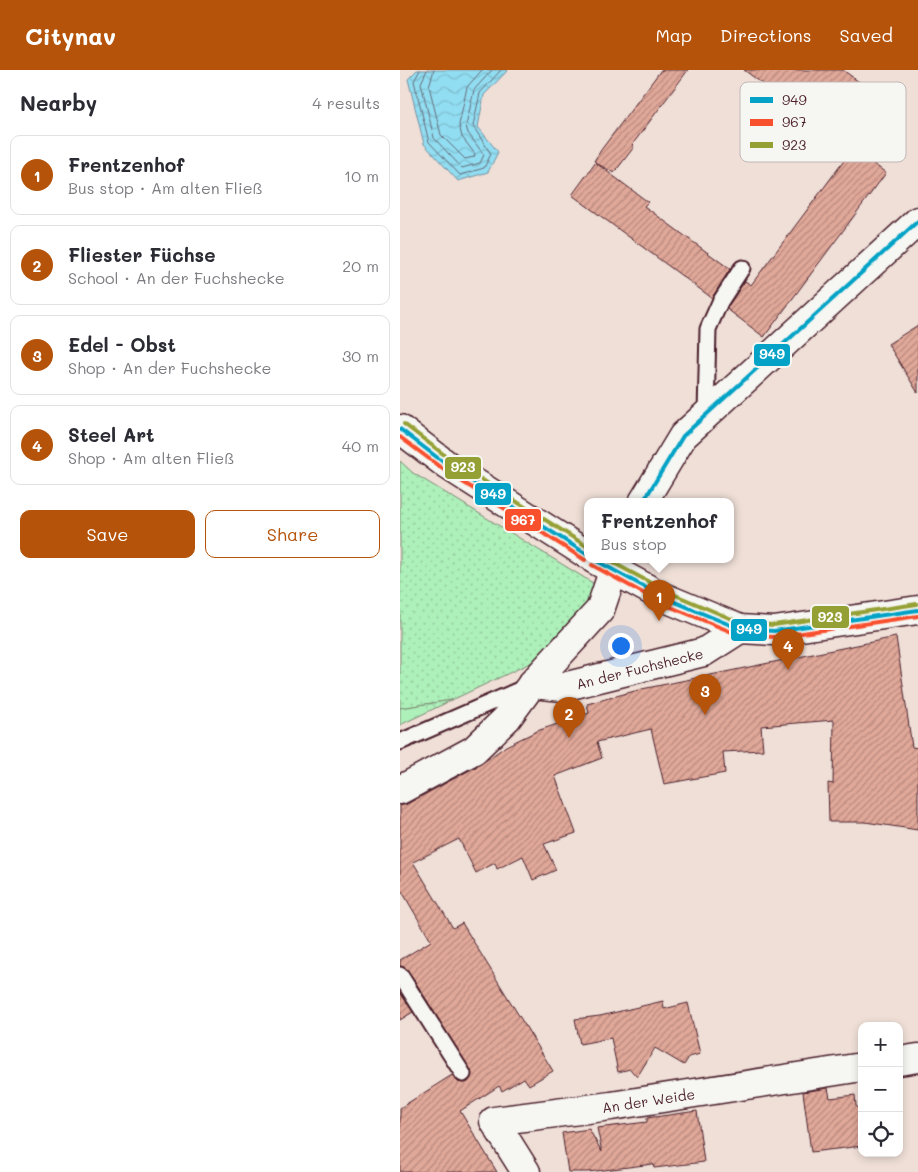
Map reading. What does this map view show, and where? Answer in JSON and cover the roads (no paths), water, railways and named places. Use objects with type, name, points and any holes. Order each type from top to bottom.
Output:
[{"type":"street","points":[[645,498],[683,436],[918,221]]},
{"type":"street","points":[[400,429],[447,465],[584,552]]},
{"type":"street","points":[[400,790],[474,750],[507,718],[532,684],[600,610],[608,564],[663,597],[740,630],[774,631],[918,610]]},
{"type":"street","name":"An der Fuchshecke","points":[[532,684],[563,687],[704,652],[740,630]]},
{"type":"street","points":[[903,1060],[918,1058]]},
{"type":"street","name":"An der Weide","points":[[526,1172],[494,1121],[611,1106],[858,1068]]},
{"type":"lane","points":[[706,414],[708,329],[720,302],[742,268]]},
{"type":"lane","points":[[400,742],[532,684]]},
{"type":"lane","points":[[400,975],[463,1074]]},
{"type":"water","points":[[417,70],[508,70],[484,95],[478,127],[498,152],[488,172],[458,181],[424,144],[408,79]]},
{"type":"place","name":"Frentzenhof","points":[[659,621]]},
{"type":"place","name":"Steel Art","points":[[788,670]]},
{"type":"place","name":"Edel - Obst","points":[[705,715]]},
{"type":"place","name":"Fliester Füchse","points":[[569,738]]}]
